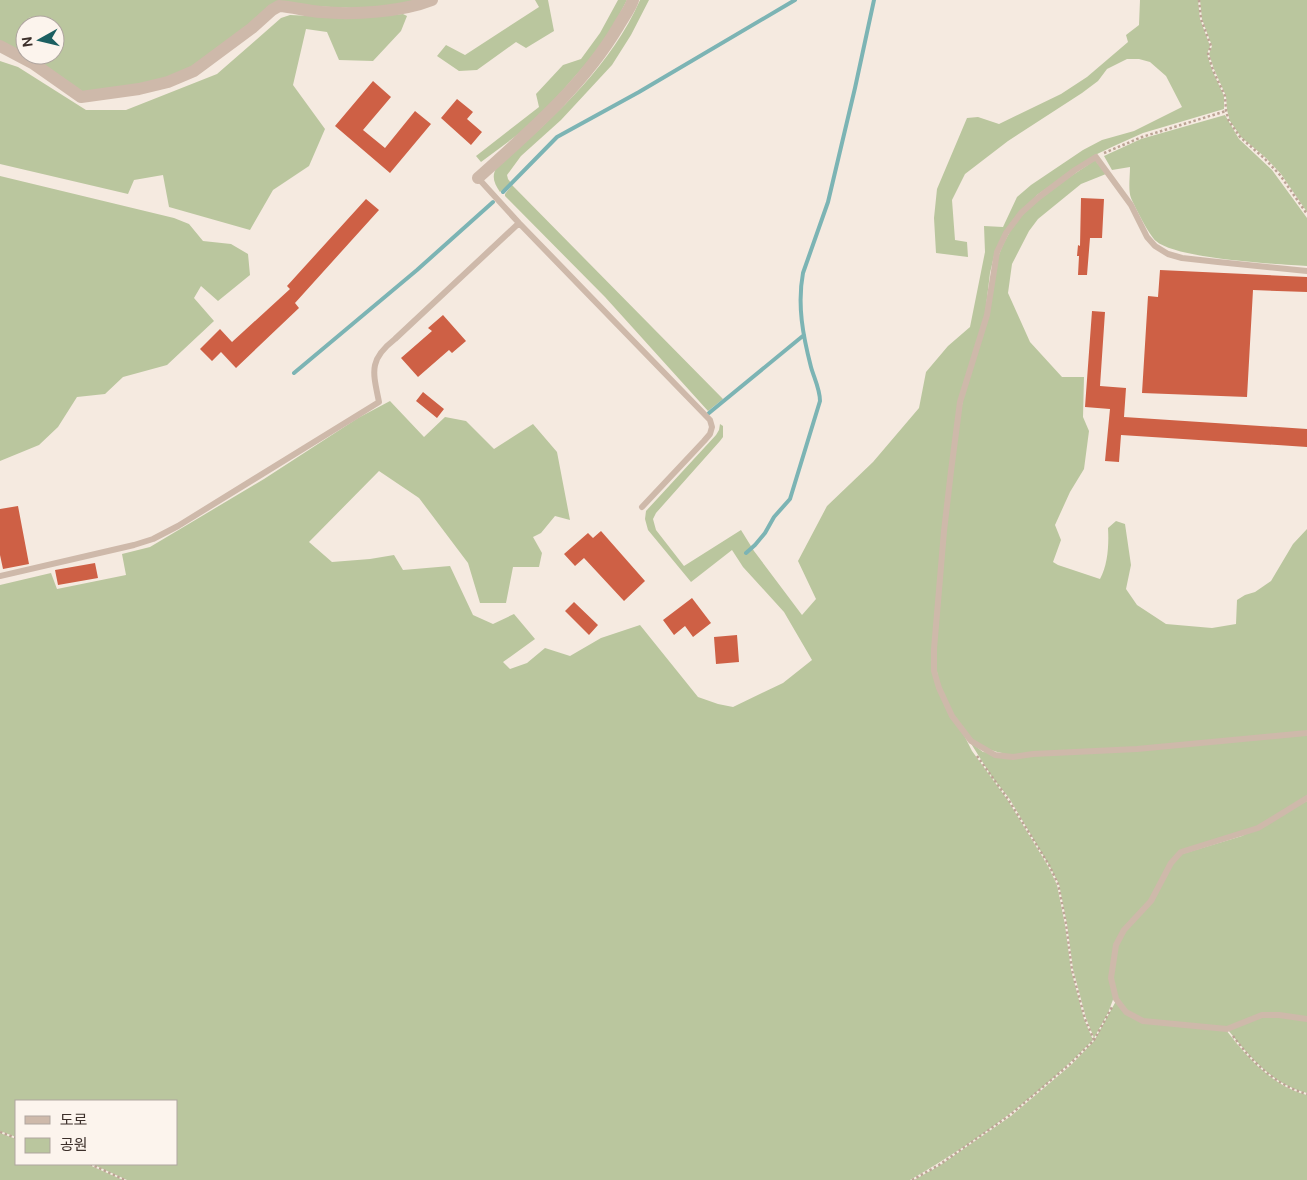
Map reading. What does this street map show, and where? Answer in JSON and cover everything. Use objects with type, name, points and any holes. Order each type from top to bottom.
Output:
[{"type":"street","points":[[0,46],[34,64],[81,97],[138,89],[168,82],[194,71],[222,52],[279,6],[344,13],[403,8],[421,5],[432,0]]},
{"type":"street","points":[[478,178],[535,126],[589,69],[610,40],[633,0]]},
{"type":"lane","points":[[1307,271],[1182,258],[1168,254],[1155,246],[1146,237],[1131,205],[1096,157],[1075,170],[1021,213],[1006,233],[997,252],[986,315],[960,402],[944,531],[934,649],[934,671],[939,688],[952,716],[971,741],[995,755],[1013,757],[1033,754],[1137,749],[1307,733]]},
{"type":"lane","points":[[478,178],[518,223],[710,420],[712,427],[710,434],[642,507]]},
{"type":"lane","points":[[0,576],[153,539],[178,526],[379,402],[374,364],[382,349],[518,223]]},
{"type":"lane","points":[[1307,798],[1258,828],[1181,852],[1171,863],[1151,901],[1124,930],[1116,945],[1111,978],[1116,998],[1126,1012],[1143,1021],[1227,1029],[1262,1015],[1279,1015],[1307,1019]]},
{"type":"path","points":[[1199,0],[1201,19],[1210,46],[1208,54],[1225,96],[1229,121],[1240,137],[1280,175],[1307,214]]},
{"type":"path","points":[[1096,157],[1115,147],[1142,137],[1226,111]]},
{"type":"path","points":[[973,750],[1008,799],[1049,865],[1058,884],[1072,970],[1085,1019],[1094,1040]]},
{"type":"path","points":[[912,1180],[938,1165],[1010,1115],[1070,1064],[1094,1040],[1116,998]]},
{"type":"path","points":[[1227,1029],[1248,1056],[1265,1073],[1307,1094]]},
{"type":"path","points":[[0,1132],[15,1138]]},
{"type":"path","points":[[92,1165],[125,1180]]},
{"type":"green space","points":[[0,0],[427,0],[375,9],[286,5],[176,82],[85,93],[42,65],[65,65],[65,15],[15,15],[15,49],[0,42]]},
{"type":"green space","points":[[535,0],[548,0],[554,31],[526,48],[516,42],[477,70],[459,71],[437,56],[446,45],[465,55],[539,7]]},
{"type":"green space","points":[[618,0],[627,0],[605,42],[536,121],[481,162],[476,156],[539,107],[536,94],[563,65],[581,59],[600,33]]},
{"type":"green space","points":[[640,0],[649,0],[631,35],[612,65],[561,120],[521,156],[507,175],[511,183],[500,192],[494,180],[494,173],[497,167],[559,111],[596,70],[613,48]]},
{"type":"green space","points":[[1140,0],[1198,0],[1200,19],[1210,46],[1207,54],[1224,96],[1224,109],[1143,133],[1095,155],[1037,195],[995,252],[990,273],[985,315],[959,402],[932,671],[972,751],[1007,799],[1048,866],[1057,885],[1071,970],[1084,1019],[1093,1040],[1051,1080],[983,1134],[910,1180],[127,1180],[94,1165],[178,1165],[178,1100],[15,1100],[15,1137],[0,1131],[0,585],[51,573],[57,589],[126,575],[122,554],[150,547],[264,479],[358,418],[390,401],[424,437],[445,417],[466,421],[494,449],[533,424],[557,452],[570,520],[555,516],[541,533],[533,537],[542,553],[539,567],[513,567],[506,603],[480,603],[468,563],[419,498],[379,471],[309,542],[332,562],[394,555],[403,570],[450,566],[473,615],[493,624],[514,614],[535,639],[503,662],[510,669],[527,663],[545,648],[570,656],[601,638],[640,625],[698,697],[733,707],[783,683],[812,660],[784,612],[743,567],[732,550],[691,582],[648,530],[645,519],[646,511],[716,435],[720,424],[723,426],[723,437],[720,441],[656,513],[653,519],[656,530],[684,566],[741,530],[754,551],[802,615],[816,599],[798,561],[827,506],[873,462],[919,408],[926,372],[948,346],[970,327],[985,252],[984,226],[1003,227],[1017,197],[1031,185],[1083,150],[1102,140],[1134,131],[1182,107],[1166,76],[1150,62],[1139,59],[1127,59],[1107,69],[1098,81],[1082,93],[1008,141],[965,174],[952,200],[955,240],[967,242],[968,257],[936,253],[934,218],[937,189],[967,118],[978,117],[999,124],[1061,94],[1087,77],[1128,42],[1126,35],[1139,25]]},
{"type":"green space","points":[[1200,0],[1307,0],[1307,212],[1281,174],[1266,158],[1241,137],[1230,121],[1226,96],[1209,54],[1212,46],[1202,19]]},
{"type":"green space","points":[[403,14],[407,16],[401,31],[373,61],[339,60],[327,32],[306,29],[293,85],[325,129],[309,166],[273,190],[250,230],[169,207],[163,175],[134,180],[128,194],[0,164],[0,61],[18,67],[86,110],[126,110],[217,74],[281,18],[290,15],[354,18]]},
{"type":"green space","points":[[1225,115],[1239,139],[1272,170],[1307,218],[1307,266],[1205,256],[1167,247],[1153,238],[1131,198],[1129,187],[1130,167],[1112,170],[1104,156],[1141,139]]},
{"type":"green space","points":[[1095,160],[1106,174],[1081,184],[1038,219],[1029,231],[1012,264],[1008,293],[1030,342],[1062,377],[1084,377],[1083,417],[1089,431],[1084,469],[1070,492],[1055,525],[1061,540],[1053,562],[1100,579],[1105,567],[1108,528],[1116,521],[1125,524],[1131,565],[1126,589],[1137,605],[1166,624],[1212,628],[1236,624],[1237,600],[1255,592],[1271,581],[1293,544],[1307,529],[1307,731],[1137,747],[1013,755],[986,748],[972,739],[945,699],[937,672],[935,641],[952,474],[964,396],[981,335],[997,260],[1007,237],[1024,213],[1058,185]]},
{"type":"green space","points":[[0,176],[174,218],[189,224],[203,241],[231,244],[248,254],[250,275],[218,301],[201,286],[194,298],[214,321],[167,365],[123,377],[105,394],[77,397],[58,427],[39,445],[0,461]]},
{"type":"green space","points":[[512,185],[723,399],[708,411],[605,297],[505,196]]},
{"type":"green space","points":[[1307,735],[1307,796],[1258,826],[1180,851],[1149,900],[1114,945],[1114,997],[1108,1013],[1094,1038],[1086,1018],[1073,969],[1059,884],[1009,798],[992,777],[970,742],[983,752],[1033,756]]},
{"type":"green space","points":[[1307,801],[1307,1018],[1279,1014],[1227,1028],[1143,1020],[1127,1011],[1117,998],[1113,978],[1117,946],[1125,931],[1137,917],[1172,864],[1182,854],[1242,836]]},
{"type":"green space","points":[[1116,1001],[1142,1022],[1226,1030],[1261,1069],[1282,1085],[1307,1095],[1307,1180],[914,1180],[939,1166],[1011,1116],[1071,1065],[1094,1041]]},
{"type":"green space","points":[[1262,1015],[1307,1020],[1307,1093],[1294,1089],[1272,1076],[1253,1059],[1228,1030]]},
{"type":"green space","points":[[0,1133],[15,1139],[15,1165],[89,1165],[123,1180],[0,1180]]},
{"type":"building","points":[[373,81],[391,97],[363,130],[385,148],[415,111],[431,124],[390,173],[335,126]]},
{"type":"building","points":[[457,99],[473,112],[467,119],[482,132],[471,145],[441,118]]},
{"type":"building","points":[[1081,198],[1104,199],[1102,238],[1090,238],[1087,275],[1078,275],[1079,256],[1077,256],[1078,245],[1080,246]]},
{"type":"building","points":[[366,199],[379,210],[295,303],[299,308],[236,368],[221,352],[212,361],[200,349],[220,329],[232,342],[290,289],[287,286]]},
{"type":"building","points":[[1160,270],[1307,277],[1307,292],[1253,290],[1247,397],[1142,393],[1148,296],[1158,297]]},
{"type":"building","points":[[1092,311],[1105,312],[1100,386],[1126,388],[1124,417],[1307,429],[1307,447],[1121,435],[1119,462],[1105,461],[1110,409],[1085,407]]},
{"type":"building","points":[[443,315],[466,341],[452,353],[449,350],[418,377],[401,358],[432,331],[428,328]]},
{"type":"building","points":[[423,392],[444,409],[437,418],[416,401]]},
{"type":"building","points":[[18,506],[29,564],[3,569],[0,555],[0,509]]},
{"type":"building","points":[[601,531],[645,581],[624,601],[584,558],[575,566],[564,554],[588,533],[593,538]]},
{"type":"building","points":[[95,563],[98,578],[58,585],[55,570]]},
{"type":"building","points":[[692,598],[711,623],[693,637],[685,626],[674,635],[663,620]]},
{"type":"building","points":[[574,602],[598,625],[589,635],[565,611]]},
{"type":"building","points":[[737,635],[739,662],[716,664],[714,637]]},
{"type":"waterway","points":[[503,192],[557,137],[639,92],[795,0]]},
{"type":"waterway","points":[[746,553],[765,533],[774,517],[790,499],[820,401],[803,332],[801,285],[803,273],[828,202],[874,0]]},
{"type":"waterway","points":[[294,373],[417,270],[493,202]]},
{"type":"waterway","points":[[709,413],[804,335]]}]
